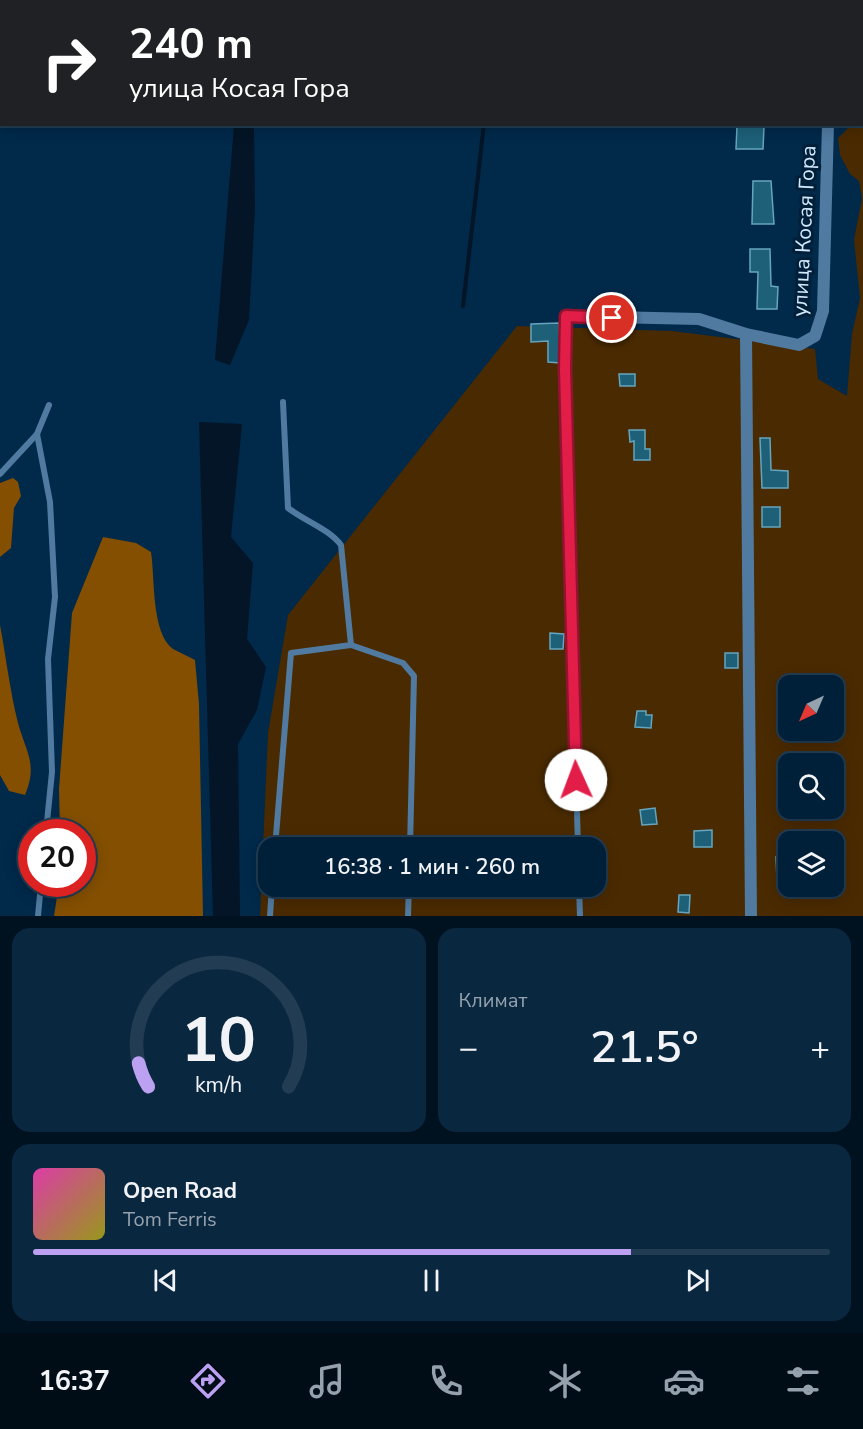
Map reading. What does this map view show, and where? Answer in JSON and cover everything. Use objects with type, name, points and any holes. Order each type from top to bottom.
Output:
[{"type":"street","name":"улица Косая Гора","points":[[566,316],[699,319],[746,334],[799,345],[815,336],[823,311],[828,126]]},
{"type":"street","points":[[746,334],[751,916]]},
{"type":"lane","points":[[566,316],[565,369],[578,837]]},
{"type":"lane","points":[[283,402],[288,508],[304,521],[334,536],[341,545],[351,645]]},
{"type":"lane","points":[[0,474],[37,434],[49,405]]},
{"type":"lane","points":[[37,434],[50,502],[55,597],[48,659],[52,772],[47,819]]},
{"type":"lane","points":[[276,837],[291,653],[351,645],[403,663],[414,676],[410,837]]},
{"type":"lane","points":[[38,916],[40,897]]},
{"type":"lane","points":[[270,916],[271,897]]},
{"type":"lane","points":[[408,916],[409,897]]},
{"type":"lane","points":[[579,897],[580,916]]},
{"type":"shaded area","points":[[850,126],[863,126],[863,916],[260,916],[261,897],[606,897],[606,837],[263,837],[268,733],[288,615],[517,326],[672,331],[815,349],[818,379],[847,396],[852,334],[860,298],[854,240],[862,198],[859,181],[850,174],[840,155],[838,138]]},
{"type":"shaded area","points":[[13,478],[18,482],[21,496],[14,508],[11,548],[0,557],[0,483]]},
{"type":"shaded area","points":[[103,537],[136,543],[151,552],[155,604],[161,631],[173,649],[195,660],[199,704],[203,916],[54,916],[57,897],[96,897],[96,819],[60,819],[59,789],[72,613]]},
{"type":"shaded area","points":[[0,625],[15,711],[31,766],[31,775],[25,795],[9,791],[0,775]]},
{"type":"water","points":[[234,126],[254,126],[255,209],[249,320],[230,365],[215,360]]},
{"type":"water","points":[[199,422],[242,424],[231,537],[253,563],[247,639],[266,667],[257,710],[238,744],[240,916],[213,916]]},
{"type":"building","points":[[737,126],[764,127],[763,149],[736,149]]},
{"type":"building","points":[[753,181],[771,181],[774,224],[752,224]]},
{"type":"building","points":[[750,249],[770,249],[771,286],[778,287],[777,309],[757,309],[758,272],[750,272]]},
{"type":"building","points":[[559,323],[560,363],[548,362],[548,341],[531,342],[531,324]]},
{"type":"building","points":[[619,374],[635,374],[635,386],[620,386]]},
{"type":"building","points":[[629,430],[645,430],[645,449],[650,449],[650,460],[634,460],[634,441],[630,442]]},
{"type":"building","points":[[760,438],[770,438],[771,470],[788,471],[788,488],[762,488]]},
{"type":"building","points":[[762,507],[780,507],[780,527],[762,527]]},
{"type":"building","points":[[550,633],[564,634],[563,649],[550,649]]},
{"type":"building","points":[[725,653],[738,653],[738,668],[725,668]]},
{"type":"building","points":[[637,711],[646,711],[646,715],[652,715],[651,728],[635,727]]},
{"type":"building","points":[[655,808],[657,824],[642,825],[640,810]]},
{"type":"building","points":[[712,830],[712,847],[694,847],[694,831]]},
{"type":"building","points":[[776,857],[778,857],[778,879],[777,879]]},
{"type":"building","points":[[679,895],[690,895],[689,913],[678,912]]},
{"type":"waterway","points":[[463,306],[484,126]]},
{"type":"route","points":[[576,780],[565,369],[566,316],[612,318]]}]
